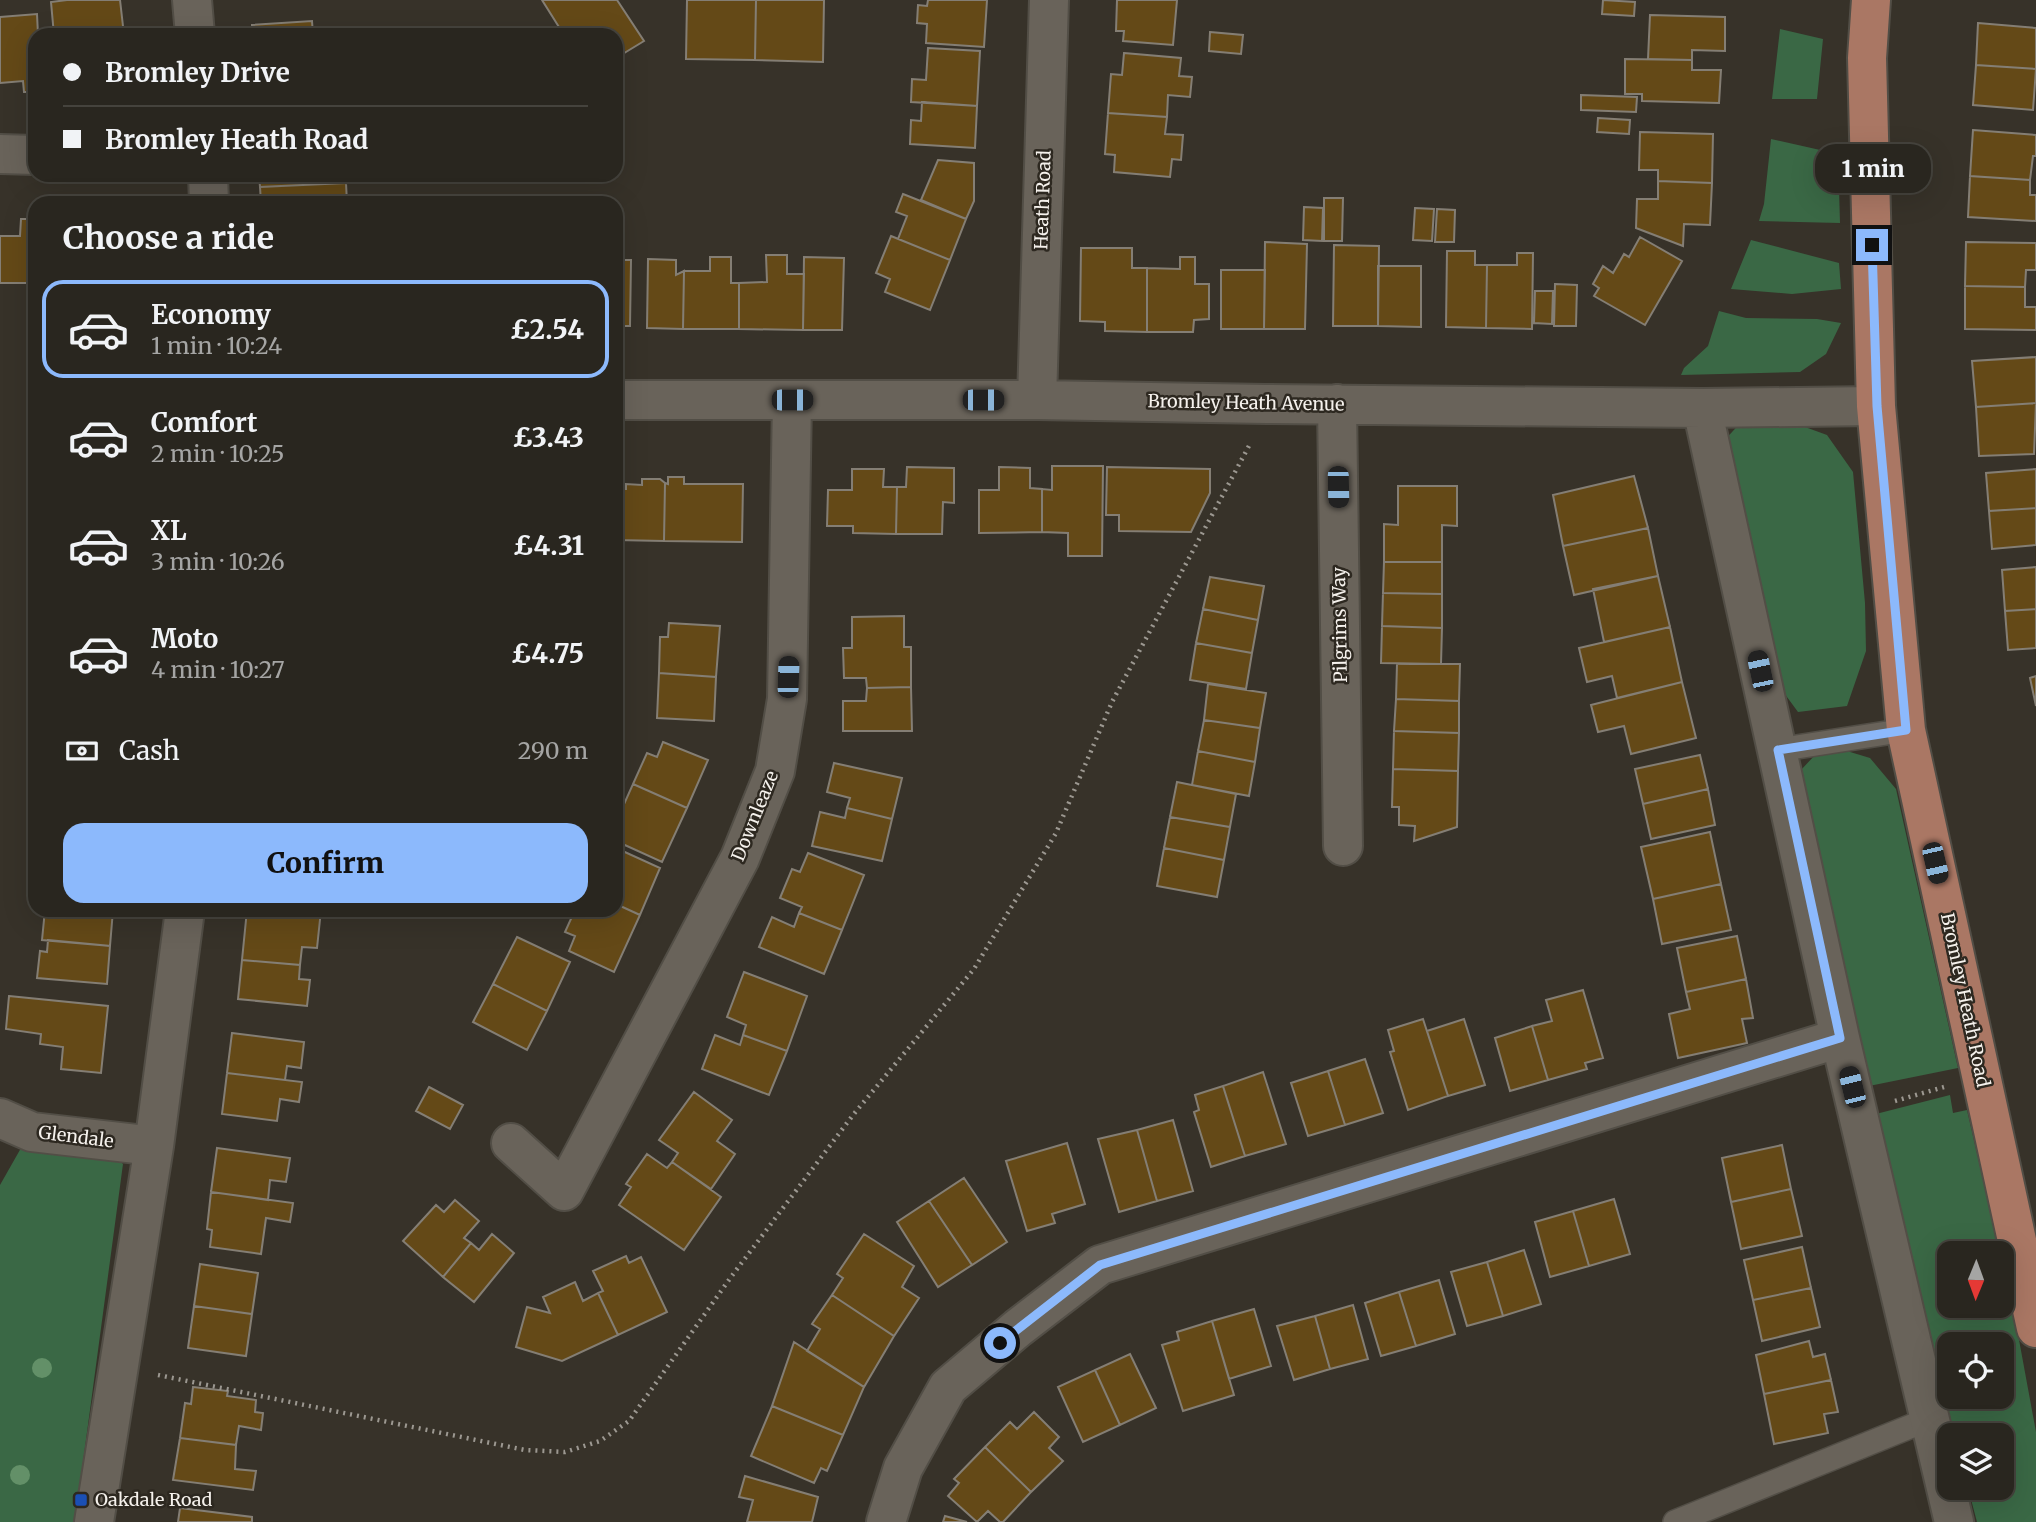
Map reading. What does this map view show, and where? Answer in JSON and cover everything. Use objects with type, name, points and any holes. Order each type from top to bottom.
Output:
[{"type":"main road","name":"Bromley Heath Road","points":[[1871,0],[1867,58],[1877,406],[1906,730],[2036,1328]]},
{"type":"street","points":[[192,0],[194,28]]},
{"type":"street","name":"Heath Road","points":[[1037,400],[1049,0]]},
{"type":"street","points":[[0,154],[28,155]]},
{"type":"street","name":"Bromley Heath Avenue","points":[[623,400],[1037,400],[1702,408],[1877,406]]},
{"type":"street","name":"Downleaze","points":[[511,1143],[576,1202],[740,858],[775,771],[788,699],[792,400]]},
{"type":"street","name":"Pilgrims Way","points":[[1337,404],[1343,846]]},
{"type":"street","points":[[1702,408],[1840,1038],[1954,1522]]},
{"type":"street","points":[[94,1522],[154,1146],[184,917]]},
{"type":"street","points":[[886,1522],[903,1468],[948,1387],[1018,1328],[1100,1265],[1840,1038]]},
{"type":"street","name":"Glendale","points":[[0,1118],[32,1132],[154,1146]]},
{"type":"lane","points":[[1778,750],[1906,730]]},
{"type":"lane","points":[[1675,1522],[1929,1419]]},
{"type":"path","points":[[119,1367],[525,1450],[565,1452],[600,1441],[629,1421],[731,1277],[853,1115],[974,969],[1056,833],[1112,702],[1251,443],[1266,404]]},
{"type":"path","points":[[1858,1112],[1982,1077]]},
{"type":"green space","points":[[1780,29],[1823,39],[1817,99],[1772,99]]},
{"type":"green space","points":[[1771,139],[1838,154],[1840,223],[1759,221],[1764,204]]},
{"type":"green space","points":[[1751,240],[1839,263],[1841,289],[1792,294],[1731,289]]},
{"type":"green space","points":[[1719,311],[1746,318],[1817,319],[1841,323],[1826,354],[1800,372],[1681,375],[1684,368],[1708,346]]},
{"type":"green space","points":[[1783,419],[1827,435],[1853,472],[1865,603],[1866,651],[1847,706],[1798,712],[1773,678],[1722,443],[1743,420]]},
{"type":"green space","points":[[1837,748],[1870,758],[1896,789],[1958,1068],[1869,1086],[1800,771],[1816,754]]},
{"type":"green space","points":[[1950,1095],[1953,1113],[1967,1110],[1997,1241],[1937,1241],[1937,1318],[2014,1318],[2014,1314],[2036,1432],[2036,1522],[1977,1522],[1971,1500],[2014,1500],[2014,1423],[1951,1423],[1947,1409],[2014,1409],[2014,1332],[1937,1332],[1937,1372],[1868,1116]]},
{"type":"green space","points":[[25,1141],[110,1151],[123,1164],[75,1522],[0,1522],[0,1185]]},
{"type":"building","points":[[120,0],[123,28],[53,28],[51,2]]},
{"type":"building","points":[[542,0],[617,0],[644,41],[623,54],[623,28],[560,28]]},
{"type":"building","points":[[687,0],[756,0],[755,60],[686,59]]},
{"type":"building","points":[[756,0],[824,0],[823,62],[755,60]]},
{"type":"building","points":[[928,0],[987,0],[984,47],[926,43],[927,24],[917,23],[918,5],[927,6]]},
{"type":"building","points":[[1117,0],[1177,0],[1173,45],[1123,41],[1124,31],[1116,31]]},
{"type":"building","points":[[1603,0],[1635,2],[1634,16],[1602,14]]},
{"type":"building","points":[[37,14],[38,28],[28,28],[28,92],[24,92],[23,81],[0,83],[0,17]]},
{"type":"building","points":[[1650,15],[1725,17],[1725,51],[1692,50],[1692,60],[1648,59]]},
{"type":"building","points":[[312,21],[312,28],[252,28],[252,25]]},
{"type":"building","points":[[1978,23],[2036,28],[2036,69],[1976,65]]},
{"type":"building","points":[[1210,32],[1243,35],[1241,54],[1209,51]]},
{"type":"building","points":[[928,48],[980,51],[977,106],[911,102],[912,79],[926,80]]},
{"type":"building","points":[[1124,53],[1181,58],[1179,76],[1192,77],[1190,97],[1168,95],[1167,117],[1108,113],[1111,74],[1122,75]]},
{"type":"building","points":[[1625,59],[1692,60],[1692,70],[1721,70],[1719,103],[1642,101],[1642,94],[1625,94]]},
{"type":"building","points":[[1976,65],[2036,69],[2033,110],[1973,105]]},
{"type":"building","points":[[1581,95],[1637,97],[1636,112],[1581,110]]},
{"type":"building","points":[[922,102],[977,106],[975,148],[910,144],[911,120],[921,121]]},
{"type":"building","points":[[1108,113],[1167,117],[1165,134],[1183,135],[1181,160],[1172,159],[1170,177],[1114,172],[1115,155],[1105,154]]},
{"type":"building","points":[[1598,118],[1630,120],[1629,134],[1597,132]]},
{"type":"building","points":[[1973,130],[2036,135],[2036,156],[2033,156],[2030,180],[1970,176]]},
{"type":"building","points":[[1640,132],[1713,134],[1712,183],[1658,181],[1658,170],[1639,170]]},
{"type":"building","points":[[938,160],[974,163],[974,201],[966,219],[921,200]]},
{"type":"building","points":[[1970,176],[2030,180],[2030,195],[2036,195],[2036,221],[1968,217]]},
{"type":"building","points":[[1658,181],[1712,183],[1710,225],[1684,224],[1683,246],[1636,228],[1637,199],[1658,199]]},
{"type":"building","points":[[260,182],[346,183],[260,187]]},
{"type":"building","points":[[346,183],[347,196],[261,196],[260,187]]},
{"type":"building","points":[[903,194],[966,219],[950,260],[898,239],[907,216],[896,212]]},
{"type":"building","points":[[1324,198],[1343,198],[1342,241],[1324,241]]},
{"type":"building","points":[[1304,207],[1323,208],[1322,241],[1303,240]]},
{"type":"building","points":[[1415,208],[1434,209],[1432,241],[1413,240]]},
{"type":"building","points":[[1437,209],[1455,210],[1454,242],[1435,242]]},
{"type":"building","points":[[21,219],[28,219],[28,283],[0,283],[0,236],[20,236]]},
{"type":"building","points":[[891,236],[950,260],[930,310],[885,292],[890,279],[876,273]]},
{"type":"building","points":[[1640,237],[1682,261],[1645,325],[1594,296],[1599,288],[1593,284],[1603,266],[1613,273],[1624,254],[1629,257]]},
{"type":"building","points":[[1265,242],[1307,244],[1305,329],[1264,329]]},
{"type":"building","points":[[1966,242],[2036,243],[2036,270],[2026,270],[2025,287],[1965,286]]},
{"type":"building","points":[[1334,245],[1379,246],[1378,326],[1333,326]]},
{"type":"building","points":[[1081,248],[1132,248],[1132,268],[1147,268],[1147,332],[1105,331],[1105,322],[1080,321]]},
{"type":"building","points":[[1447,251],[1475,251],[1475,265],[1487,265],[1486,328],[1446,327]]},
{"type":"building","points":[[1517,253],[1533,253],[1532,329],[1486,328],[1487,265],[1517,265]]},
{"type":"building","points":[[766,255],[787,255],[787,274],[804,274],[803,330],[739,329],[739,283],[767,282]]},
{"type":"building","points":[[710,257],[731,257],[731,283],[739,283],[739,329],[683,329],[684,271],[710,271]]},
{"type":"building","points":[[804,257],[844,258],[842,330],[803,330]]},
{"type":"building","points":[[1180,257],[1195,257],[1195,284],[1209,284],[1209,319],[1194,320],[1193,332],[1147,332],[1147,268],[1180,269]]},
{"type":"building","points":[[648,259],[676,260],[676,275],[684,271],[683,329],[647,328]]},
{"type":"building","points":[[623,260],[631,260],[630,326],[623,326]]},
{"type":"building","points":[[1378,266],[1421,266],[1421,327],[1378,326]]},
{"type":"building","points":[[1221,270],[1265,270],[1264,329],[1221,329]]},
{"type":"building","points":[[1555,284],[1577,285],[1576,326],[1554,326]]},
{"type":"building","points":[[1965,286],[2025,287],[2025,307],[2036,307],[2036,330],[1965,329]]},
{"type":"building","points":[[1535,291],[1553,291],[1552,324],[1534,323]]},
{"type":"building","points":[[2036,357],[2036,403],[1976,407],[1972,361]]},
{"type":"building","points":[[2036,403],[2034,454],[1979,456],[1976,407]]},
{"type":"building","points":[[1052,466],[1103,466],[1102,556],[1068,556],[1068,533],[1042,532],[1042,489],[1052,490]]},
{"type":"building","points":[[907,467],[954,468],[954,503],[943,502],[942,534],[896,534],[897,487],[906,487]]},
{"type":"building","points":[[999,467],[1030,468],[1030,488],[1042,489],[1042,532],[979,533],[979,490],[999,490]]},
{"type":"building","points":[[1107,467],[1210,469],[1210,493],[1191,532],[1119,531],[1119,515],[1106,515]]},
{"type":"building","points":[[852,469],[884,469],[883,487],[897,487],[896,534],[853,533],[853,526],[827,526],[828,490],[852,490]]},
{"type":"building","points":[[2036,469],[2036,508],[1989,511],[1986,473]]},
{"type":"building","points":[[1634,476],[1648,528],[1563,546],[1553,495]]},
{"type":"building","points":[[668,477],[684,477],[684,484],[743,484],[742,542],[664,541],[665,483],[668,484]]},
{"type":"building","points":[[642,479],[660,479],[665,483],[664,541],[623,540],[623,489],[626,489],[626,484],[642,485]]},
{"type":"building","points":[[1398,486],[1457,486],[1457,526],[1442,525],[1442,562],[1384,562],[1384,524],[1398,525]]},
{"type":"building","points":[[2036,508],[2036,545],[1992,549],[1989,511]]},
{"type":"building","points":[[1648,528],[1658,576],[1574,595],[1563,546]]},
{"type":"building","points":[[1384,562],[1442,562],[1442,594],[1383,593]]},
{"type":"building","points":[[2036,567],[2036,609],[2005,611],[2002,570]]},
{"type":"building","points":[[1658,576],[1670,627],[1604,642],[1593,589]]},
{"type":"building","points":[[1210,577],[1264,586],[1258,620],[1203,609]]},
{"type":"building","points":[[1383,593],[1442,594],[1442,628],[1382,626]]},
{"type":"building","points":[[1203,609],[1258,620],[1252,653],[1196,643]]},
{"type":"building","points":[[2036,609],[2036,648],[2008,650],[2005,611]]},
{"type":"building","points":[[904,616],[904,647],[911,647],[911,687],[867,688],[866,678],[844,678],[843,648],[852,648],[852,617]]},
{"type":"building","points":[[669,623],[720,626],[716,677],[659,673],[660,637],[668,637]]},
{"type":"building","points":[[1382,626],[1442,628],[1441,664],[1381,663]]},
{"type":"building","points":[[1670,627],[1682,682],[1617,698],[1612,676],[1587,682],[1579,648]]},
{"type":"building","points":[[1196,643],[1252,653],[1246,689],[1190,680]]},
{"type":"building","points":[[1397,664],[1460,664],[1459,701],[1396,699]]},
{"type":"building","points":[[659,673],[716,677],[714,721],[657,718]]},
{"type":"building","points":[[2036,676],[2036,706],[2030,678]]},
{"type":"building","points":[[1682,682],[1696,738],[1631,754],[1624,726],[1598,732],[1591,705]]},
{"type":"building","points":[[1208,684],[1266,693],[1260,728],[1204,720]]},
{"type":"building","points":[[911,687],[912,731],[843,731],[843,701],[866,701],[867,688]]},
{"type":"building","points":[[1396,699],[1459,701],[1459,733],[1394,731]]},
{"type":"building","points":[[1204,720],[1260,728],[1255,762],[1198,751]]},
{"type":"building","points":[[1394,731],[1459,733],[1458,771],[1393,769]]},
{"type":"building","points":[[663,742],[708,760],[687,808],[633,784],[647,753],[657,757]]},
{"type":"building","points":[[1198,751],[1255,762],[1249,796],[1192,785]]},
{"type":"building","points":[[1700,755],[1708,789],[1643,804],[1635,769]]},
{"type":"building","points":[[834,763],[902,778],[892,819],[847,808],[850,798],[827,792]]},
{"type":"building","points":[[1393,769],[1458,771],[1457,827],[1414,841],[1415,826],[1399,825],[1399,807],[1392,807]]},
{"type":"building","points":[[1177,782],[1236,794],[1230,827],[1170,817]]},
{"type":"building","points":[[633,784],[687,808],[662,862],[623,844],[623,806]]},
{"type":"building","points":[[1708,789],[1715,825],[1651,839],[1643,804]]},
{"type":"building","points":[[847,808],[892,819],[882,861],[812,846],[820,812],[845,818]]},
{"type":"building","points":[[1170,817],[1230,827],[1224,860],[1164,848]]},
{"type":"building","points":[[1710,832],[1721,884],[1653,899],[1641,847]]},
{"type":"building","points":[[1164,848],[1224,860],[1217,897],[1157,886]]},
{"type":"building","points":[[623,851],[660,868],[640,915],[623,907]]},
{"type":"building","points":[[808,853],[864,875],[842,930],[799,913],[802,907],[780,898],[792,869],[800,872]]},
{"type":"building","points":[[1721,884],[1731,930],[1662,944],[1653,899]]},
{"type":"building","points":[[623,907],[640,915],[614,972],[569,951],[575,936],[565,932],[572,917],[623,917]]},
{"type":"building","points":[[799,913],[842,930],[824,974],[759,947],[772,917],[794,927]]},
{"type":"building","points":[[44,917],[112,917],[110,946],[42,940]]},
{"type":"building","points":[[246,917],[320,917],[317,948],[302,947],[300,965],[242,960]]},
{"type":"building","points":[[1737,936],[1746,979],[1686,992],[1677,948]]},
{"type":"building","points":[[517,937],[570,962],[547,1011],[493,984]]},
{"type":"building","points":[[48,940],[110,946],[107,984],[37,978],[40,951],[47,952]]},
{"type":"building","points":[[242,960],[300,965],[299,979],[310,980],[307,1006],[238,999]]},
{"type":"building","points":[[744,972],[807,996],[787,1051],[743,1035],[746,1025],[727,1017]]},
{"type":"building","points":[[1746,979],[1753,1018],[1742,1019],[1747,1043],[1678,1058],[1669,1014],[1690,1009],[1686,992]]},
{"type":"building","points":[[493,984],[547,1011],[527,1050],[473,1022]]},
{"type":"building","points":[[1583,990],[1603,1058],[1585,1063],[1587,1069],[1548,1080],[1532,1026],[1552,1021],[1546,1000]]},
{"type":"building","points":[[9,996],[108,1006],[101,1073],[61,1069],[63,1047],[40,1044],[41,1034],[6,1029]]},
{"type":"building","points":[[1423,1019],[1448,1096],[1408,1110],[1390,1052],[1394,1051],[1388,1030]]},
{"type":"building","points":[[1464,1019],[1485,1085],[1448,1096],[1427,1031]]},
{"type":"building","points":[[1532,1026],[1548,1080],[1510,1091],[1495,1038]]},
{"type":"building","points":[[232,1033],[304,1042],[301,1068],[287,1066],[285,1080],[227,1073]]},
{"type":"building","points":[[715,1035],[740,1045],[743,1035],[787,1051],[769,1095],[702,1069]]},
{"type":"building","points":[[1365,1059],[1383,1113],[1345,1125],[1328,1071]]},
{"type":"building","points":[[1328,1071],[1345,1125],[1308,1136],[1291,1083]]},
{"type":"building","points":[[1263,1072],[1286,1144],[1245,1156],[1223,1086]]},
{"type":"building","points":[[227,1073],[302,1082],[299,1102],[280,1099],[277,1121],[222,1114]]},
{"type":"building","points":[[1223,1086],[1245,1156],[1211,1167],[1194,1112],[1199,1110],[1195,1095]]},
{"type":"building","points":[[429,1087],[463,1105],[450,1129],[416,1111]]},
{"type":"building","points":[[694,1092],[732,1120],[717,1141],[735,1154],[711,1189],[672,1162],[678,1153],[659,1140]]},
{"type":"building","points":[[1173,1120],[1193,1191],[1157,1201],[1137,1130]]},
{"type":"building","points":[[1137,1130],[1157,1201],[1119,1212],[1098,1139]]},
{"type":"building","points":[[1067,1143],[1085,1204],[1052,1214],[1055,1223],[1027,1231],[1006,1161]]},
{"type":"building","points":[[1782,1145],[1791,1189],[1731,1202],[1722,1158]]},
{"type":"building","points":[[217,1148],[290,1158],[286,1182],[270,1180],[268,1200],[211,1192]]},
{"type":"building","points":[[647,1154],[667,1168],[672,1162],[721,1197],[684,1250],[619,1205],[631,1187],[626,1184]]},
{"type":"building","points":[[964,1178],[1007,1242],[972,1265],[929,1201]]},
{"type":"building","points":[[1791,1189],[1802,1236],[1741,1249],[1731,1202]]},
{"type":"building","points":[[211,1192],[293,1203],[290,1222],[266,1218],[261,1254],[210,1247],[212,1230],[207,1229]]},
{"type":"building","points":[[1614,1199],[1630,1254],[1589,1266],[1573,1211]]},
{"type":"building","points":[[455,1200],[479,1221],[464,1238],[471,1243],[443,1277],[403,1241],[436,1205],[444,1212]]},
{"type":"building","points":[[929,1201],[972,1265],[938,1287],[897,1222]]},
{"type":"building","points":[[1573,1211],[1589,1266],[1550,1277],[1535,1222]]},
{"type":"building","points":[[492,1234],[514,1253],[474,1302],[443,1277],[471,1243],[479,1250]]},
{"type":"building","points":[[864,1234],[914,1266],[902,1287],[919,1298],[894,1336],[832,1295],[843,1278],[837,1274]]},
{"type":"building","points":[[1802,1247],[1811,1288],[1753,1300],[1744,1260]]},
{"type":"building","points":[[1524,1250],[1541,1304],[1503,1316],[1487,1262]]},
{"type":"building","points":[[626,1256],[629,1263],[641,1257],[667,1312],[618,1335],[598,1293],[603,1291],[593,1271]]},
{"type":"building","points":[[1487,1262],[1503,1316],[1467,1326],[1451,1272]]},
{"type":"building","points":[[200,1264],[258,1273],[252,1314],[194,1306]]},
{"type":"building","points":[[1439,1280],[1455,1334],[1416,1346],[1399,1292]]},
{"type":"building","points":[[575,1282],[583,1301],[598,1293],[618,1335],[562,1361],[516,1347],[527,1307],[550,1313],[543,1297]]},
{"type":"building","points":[[1811,1288],[1820,1327],[1762,1341],[1753,1300]]},
{"type":"building","points":[[1399,1292],[1416,1346],[1381,1356],[1365,1303]]},
{"type":"building","points":[[832,1295],[894,1336],[864,1387],[807,1351],[820,1329],[812,1324]]},
{"type":"building","points":[[1353,1305],[1368,1359],[1330,1369],[1315,1316]]},
{"type":"building","points":[[194,1306],[252,1314],[246,1356],[188,1348]]},
{"type":"building","points":[[1254,1309],[1271,1366],[1229,1379],[1212,1321]]},
{"type":"building","points":[[1315,1316],[1330,1369],[1294,1380],[1277,1326]]},
{"type":"building","points":[[1212,1321],[1234,1395],[1183,1411],[1162,1345],[1179,1340],[1177,1332]]},
{"type":"building","points":[[1809,1341],[1813,1357],[1825,1354],[1831,1380],[1764,1394],[1756,1355]]},
{"type":"building","points":[[794,1342],[864,1387],[843,1435],[772,1406]]},
{"type":"building","points":[[1130,1354],[1156,1408],[1120,1425],[1095,1370]]},
{"type":"building","points":[[1095,1370],[1120,1425],[1083,1442],[1058,1387]]},
{"type":"building","points":[[1831,1380],[1838,1412],[1824,1414],[1828,1433],[1774,1444],[1764,1394]]},
{"type":"building","points":[[193,1387],[228,1391],[227,1396],[256,1400],[255,1412],[263,1413],[261,1430],[239,1426],[236,1445],[180,1438],[185,1403],[191,1404]]},
{"type":"building","points":[[772,1406],[843,1435],[827,1471],[821,1468],[814,1483],[751,1456]]},
{"type":"building","points":[[1034,1412],[1059,1437],[1049,1448],[1063,1461],[1031,1492],[985,1447],[1010,1422],[1017,1429]]},
{"type":"building","points":[[180,1438],[236,1445],[235,1469],[256,1471],[253,1490],[173,1480]]},
{"type":"building","points":[[985,1447],[1031,1492],[1003,1522],[988,1511],[977,1522],[948,1496],[959,1483],[954,1479]]},
{"type":"building","points":[[745,1476],[818,1497],[812,1522],[747,1522],[753,1500],[739,1497]]},
{"type":"building","points":[[180,1508],[252,1517],[252,1522],[178,1522]]},
{"type":"building","points":[[945,1516],[967,1522],[943,1522]]},
{"type":"place","name":"Oakdale Road","points":[[81,1500]]},
{"type":"route","points":[[1000,1343],[1100,1265],[1840,1038],[1778,750],[1906,730],[1877,406],[1872,245]]}]
